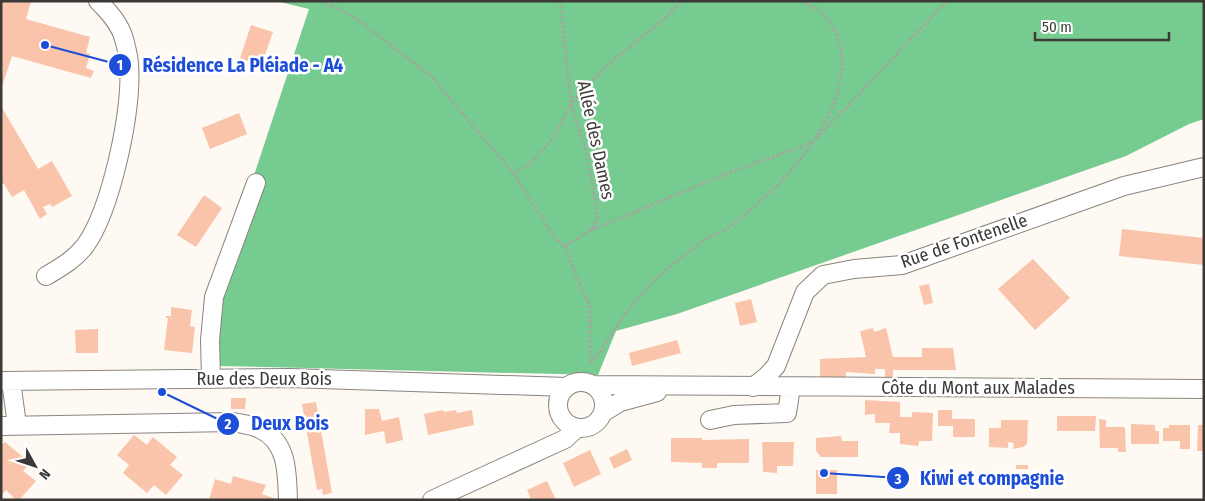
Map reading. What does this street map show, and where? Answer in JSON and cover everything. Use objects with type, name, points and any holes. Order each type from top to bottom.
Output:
[{"type":"street","points":[[46,276],[72,261],[93,234],[107,199],[122,140],[128,101],[129,65],[124,37],[111,14],[98,1]]},
{"type":"street","name":"Rue de Fontenelle","points":[[753,387],[776,366],[805,292],[823,275],[854,269],[902,265],[1124,186],[1204,167]]},
{"type":"street","points":[[211,379],[210,340],[214,297],[256,183]]},
{"type":"street","name":"Rue des Deux Bois","points":[[6,381],[290,378],[567,387]]},
{"type":"street","points":[[6,381],[9,425],[233,422],[260,429],[279,444],[286,467],[288,500]]},
{"type":"street","points":[[545,448],[552,436],[560,411],[559,398],[567,387],[579,381],[677,387]]},
{"type":"street","points":[[590,383],[602,394],[605,405],[604,412]]},
{"type":"street","name":"Rue des Deux Bois","points":[[527,386],[560,411]]},
{"type":"street","points":[[560,411],[568,424],[577,428],[588,427],[594,425],[604,412],[620,402],[677,387]]},
{"type":"street","name":"Côte du Mont aux Malades","points":[[677,387],[1204,389]]},
{"type":"street","points":[[710,420],[734,415],[787,413],[791,387]]},
{"type":"street","points":[[432,500],[565,439],[577,428]]},
{"type":"path","points":[[322,1],[358,20],[431,76],[513,173],[556,239],[565,246],[578,282],[590,306],[590,383]]},
{"type":"path","name":"Allée des Dames","points":[[560,1],[570,103],[588,155],[598,218],[591,230]]},
{"type":"path","points":[[513,173],[529,164],[555,136],[570,103],[610,63],[663,20],[681,1]]},
{"type":"path","points":[[565,246],[591,230],[726,174],[812,143],[827,121],[838,94],[842,71],[842,53],[839,38],[831,24],[818,10],[801,1]]},
{"type":"path","points":[[591,364],[627,313],[652,283],[703,241],[728,228],[754,207],[783,178],[812,143],[866,88],[908,40],[947,1]]},
{"type":"green space","points":[[276,1],[1204,1],[1204,119],[1189,124],[1126,156],[677,314],[616,331],[598,375],[220,366],[219,281],[309,9]]},
{"type":"building","points":[[1,1],[31,1],[26,19],[90,37],[86,53],[90,54],[86,68],[94,71],[91,78],[12,56],[1,90]]},
{"type":"building","points":[[251,25],[273,32],[261,66],[240,58]]},
{"type":"building","points":[[1,106],[38,169],[52,161],[72,196],[52,207],[50,204],[43,207],[47,214],[40,219],[24,190],[12,197],[1,179]]},
{"type":"building","points":[[239,113],[247,134],[210,149],[202,128]]},
{"type":"building","points":[[204,195],[222,208],[196,247],[177,235]]},
{"type":"building","points":[[1122,229],[1204,238],[1204,265],[1119,256]]},
{"type":"building","points":[[1033,259],[1070,298],[1035,330],[998,289]]},
{"type":"building","points":[[929,284],[933,303],[924,305],[919,286]]},
{"type":"building","points":[[751,299],[757,322],[740,326],[735,303]]},
{"type":"building","points":[[171,307],[192,310],[190,326],[195,327],[192,353],[164,350],[168,318],[166,316],[171,316]]},
{"type":"building","points":[[873,328],[874,332],[886,328],[893,357],[922,357],[922,348],[953,348],[956,370],[893,370],[893,378],[885,378],[885,369],[875,369],[875,374],[846,372],[846,378],[820,377],[820,359],[866,357],[860,331]]},
{"type":"building","points":[[98,329],[98,353],[76,353],[75,330]]},
{"type":"building","points":[[677,340],[681,353],[632,366],[629,353]]},
{"type":"building","points":[[231,398],[246,398],[245,409],[231,409]]},
{"type":"building","points":[[865,400],[900,402],[900,417],[912,417],[912,412],[933,413],[932,441],[919,441],[918,446],[900,444],[900,433],[889,433],[890,423],[875,423],[875,414],[865,415]]},
{"type":"building","points":[[316,402],[332,493],[323,495],[322,489],[317,490],[302,404]]},
{"type":"building","points":[[365,409],[379,409],[382,421],[399,417],[403,440],[386,444],[384,431],[365,435]]},
{"type":"building","points":[[443,410],[444,412],[456,410],[457,413],[472,410],[474,425],[428,435],[424,414]]},
{"type":"building","points":[[938,410],[952,410],[952,419],[975,419],[975,437],[953,437],[953,426],[938,426]]},
{"type":"building","points":[[1057,416],[1096,416],[1095,431],[1057,431]]},
{"type":"building","points":[[1099,419],[1106,420],[1106,427],[1125,427],[1126,452],[1118,452],[1118,448],[1100,448]]},
{"type":"building","points":[[1001,420],[1028,420],[1027,444],[1013,449],[1014,443],[1008,442],[1008,448],[989,447],[989,428],[1001,428]]},
{"type":"building","points":[[1131,424],[1155,425],[1155,431],[1159,431],[1159,444],[1131,444]]},
{"type":"building","points":[[1169,425],[1190,425],[1190,449],[1180,449],[1180,441],[1163,441],[1163,428],[1169,428]]},
{"type":"building","points":[[1198,425],[1204,425],[1204,451],[1197,451]]},
{"type":"building","points":[[134,435],[147,445],[153,437],[177,457],[170,465],[183,475],[166,495],[154,485],[147,493],[123,473],[129,465],[117,455]]},
{"type":"building","points":[[841,436],[842,441],[858,441],[858,457],[821,457],[816,451],[816,438]]},
{"type":"building","points":[[671,438],[702,438],[702,440],[749,439],[749,463],[717,463],[717,468],[702,468],[702,463],[671,462]]},
{"type":"building","points":[[5,442],[30,463],[23,471],[36,481],[19,500],[16,500],[6,490],[1,496],[1,446]]},
{"type":"building","points":[[762,442],[794,442],[793,466],[777,466],[777,473],[763,472]]},
{"type":"building","points":[[627,449],[632,460],[614,469],[609,458]]},
{"type":"building","points":[[590,450],[601,474],[574,487],[563,463]]},
{"type":"building","points":[[1016,465],[1028,465],[1028,469],[1016,469]]},
{"type":"building","points":[[816,470],[837,470],[837,494],[816,494]]},
{"type":"building","points":[[233,476],[266,485],[262,494],[278,500],[209,500],[215,479],[231,484]]},
{"type":"building","points":[[547,481],[556,500],[531,499],[527,490]]},
{"type":"place","name":"Résidence La Pléiade - A4","points":[[45,45]]},
{"type":"place","name":"Deux Bois","points":[[162,392]]},
{"type":"place","name":"Kiwi et compagnie","points":[[824,473]]}]
